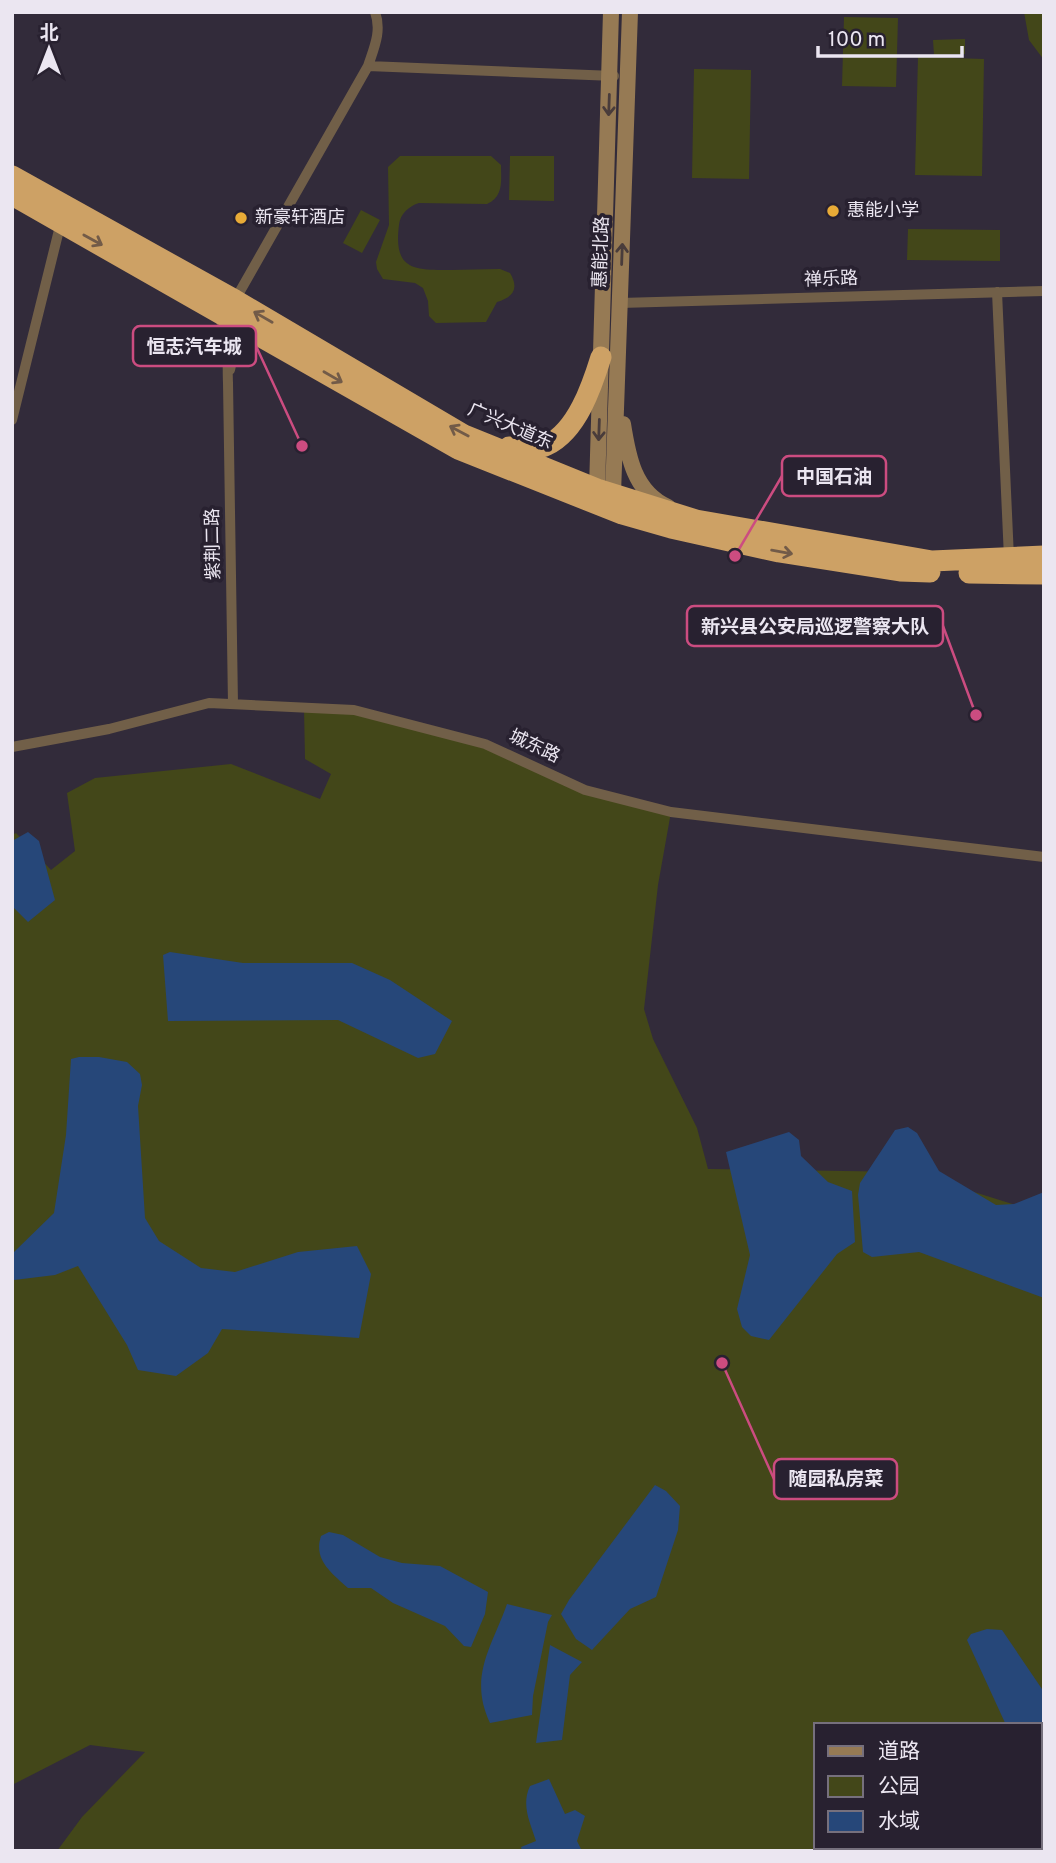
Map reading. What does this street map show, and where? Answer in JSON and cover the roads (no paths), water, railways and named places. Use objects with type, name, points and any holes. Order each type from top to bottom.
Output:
[{"type":"highway","name":"广兴大道东","points":[[12,176],[235,300],[464,435],[605,491],[696,520],[932,561],[1044,556]]},
{"type":"highway","points":[[12,195],[458,449],[613,510],[654,523],[779,552],[900,571],[1044,574]]},
{"type":"highway","points":[[494,445],[529,449],[546,446],[560,436],[576,416],[609,364]]},
{"type":"street","points":[[235,300],[368,66],[376,43],[378,21],[375,12]]},
{"type":"street","name":"惠能北路","points":[[605,491],[609,364],[611,12]]},
{"type":"street","name":"惠能北路","points":[[609,364],[620,303],[630,12]]},
{"type":"street","points":[[368,66],[628,76]]},
{"type":"street","points":[[12,420],[61,222]]},
{"type":"street","name":"禅乐路","points":[[620,303],[1044,291]]},
{"type":"street","points":[[997,292],[1009,558]]},
{"type":"street","name":"紫荆二路","points":[[212,307],[222,321],[228,383],[233,704]]},
{"type":"street","name":"紫荆二路","points":[[228,383],[232,361],[239,349],[247,343],[257,341],[276,344]]},
{"type":"street","points":[[609,364],[635,477],[662,505],[696,520]]},
{"type":"street","name":"城东路","points":[[12,747],[109,729],[209,703],[354,710],[485,744],[585,790],[671,812],[1044,857]]},
{"type":"water","points":[[28,832],[39,841],[55,900],[28,922],[12,906],[12,841]]},
{"type":"water","points":[[170,952],[243,963],[352,963],[390,980],[452,1021],[435,1054],[418,1058],[338,1020],[168,1021],[163,955]]},
{"type":"water","points":[[79,1057],[127,1062],[140,1074],[142,1085],[138,1106],[145,1218],[159,1241],[201,1268],[235,1272],[298,1252],[357,1246],[371,1274],[359,1338],[222,1329],[208,1353],[176,1376],[138,1370],[127,1345],[78,1266],[55,1275],[14,1280],[14,1252],[54,1213],[66,1135],[71,1059]]},
{"type":"water","points":[[908,1127],[917,1133],[939,1171],[996,1205],[1014,1204],[1044,1192],[1044,1298],[919,1252],[872,1257],[863,1252],[858,1195],[860,1183],[895,1130]]},
{"type":"water","points":[[789,1132],[799,1140],[801,1156],[828,1182],[852,1191],[855,1242],[837,1254],[769,1340],[751,1336],[742,1327],[737,1309],[750,1255],[726,1152]]},
{"type":"water","points":[[655,1485],[666,1491],[680,1506],[678,1530],[656,1597],[630,1609],[592,1650],[576,1639],[561,1614]]},
{"type":"water","points":[[329,1532],[343,1535],[380,1557],[402,1563],[440,1566],[488,1592],[485,1614],[471,1647],[464,1646],[445,1626],[393,1603],[371,1588],[348,1588],[322,1559],[319,1545],[321,1536]]},
{"type":"water","points":[[507,1604],[552,1615],[548,1622],[533,1696],[532,1715],[490,1723],[481,1691],[482,1676],[489,1648]]},
{"type":"water","points":[[987,1629],[1002,1630],[1044,1692],[1044,1849],[1042,1723],[1005,1723],[967,1640],[971,1634]]},
{"type":"water","points":[[550,1645],[582,1662],[570,1675],[562,1740],[536,1743]]},
{"type":"water","points":[[549,1779],[565,1814],[575,1810],[585,1816],[577,1841],[582,1851],[522,1851],[521,1847],[536,1841],[526,1807],[527,1793],[530,1786]]},
{"type":"place","name":"惠能小学","points":[[833,211]]},
{"type":"place","name":"新豪轩酒店","points":[[241,218]]},
{"type":"place","name":"恒志汽车城","points":[[302,446]]},
{"type":"place","name":"中国石油","points":[[735,556]]},
{"type":"place","name":"新兴县公安局巡逻警察大队","points":[[976,715]]},
{"type":"place","name":"随园私房菜","points":[[722,1363]]}]
